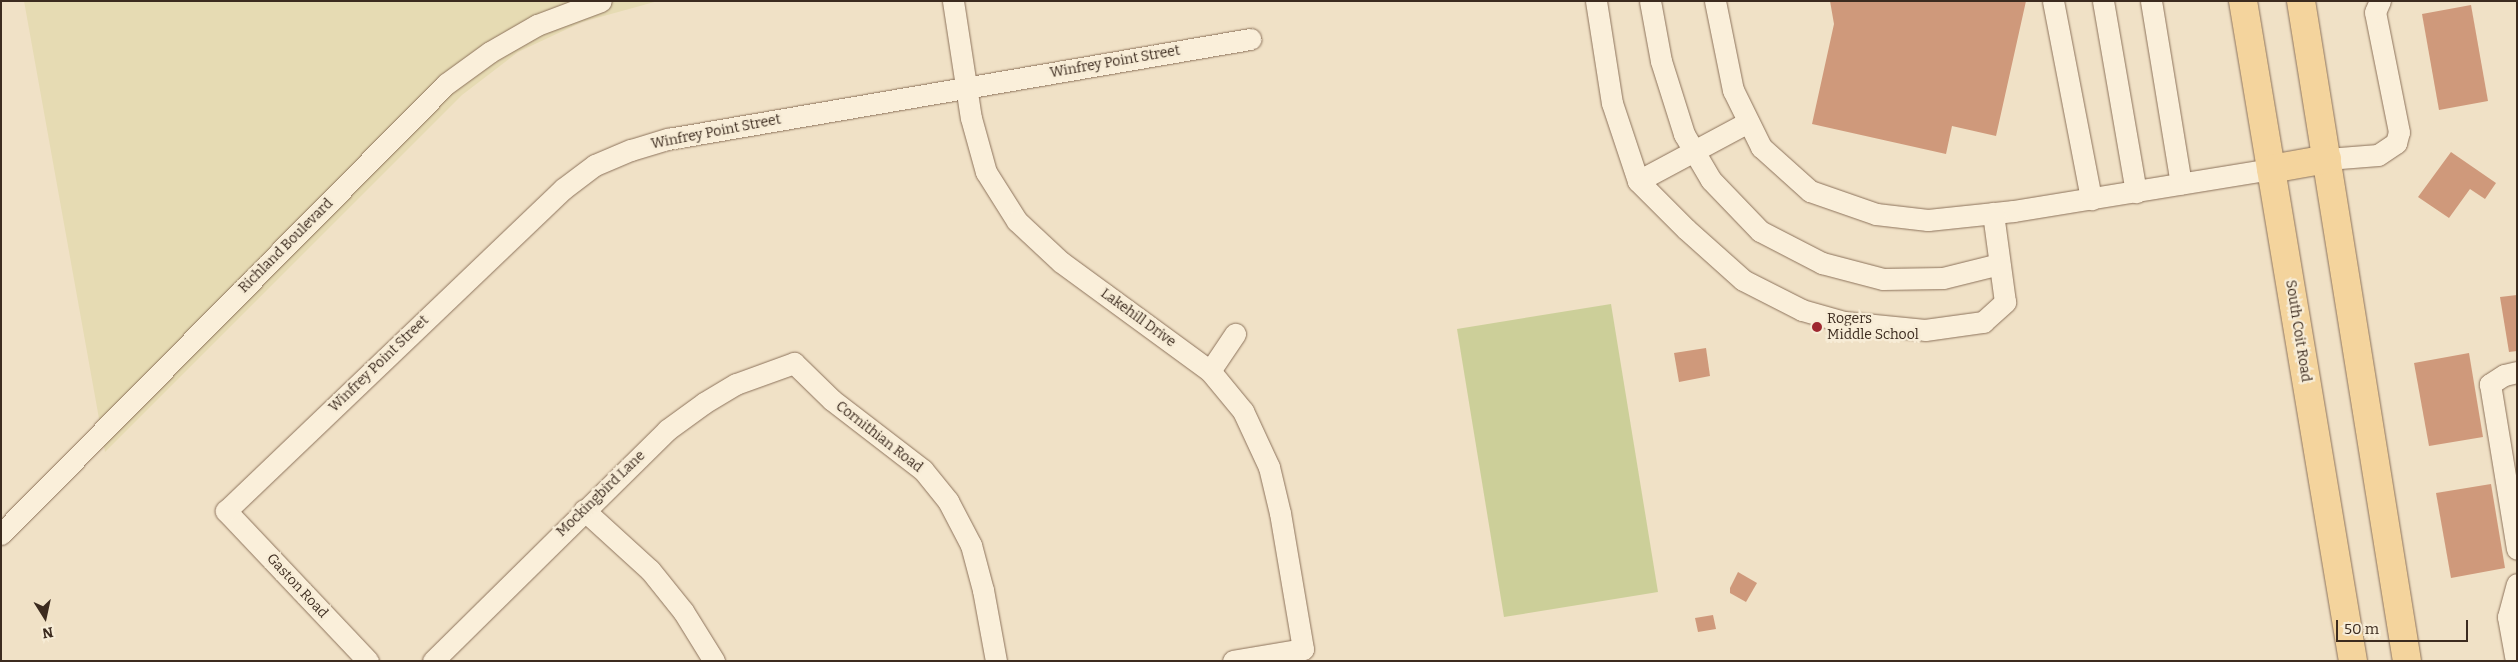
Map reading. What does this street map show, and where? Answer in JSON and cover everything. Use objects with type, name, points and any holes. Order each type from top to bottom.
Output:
[{"type":"main road","name":"South Coit Road","points":[[2243,1],[2353,661]]},
{"type":"main road","points":[[2301,1],[2407,661]]},
{"type":"main road","points":[[2271,169],[2327,159]]},
{"type":"street","name":"Richland Boulevard","points":[[1,534],[446,84],[490,52],[537,26],[601,1]]},
{"type":"street","name":"Lakehill Drive","points":[[952,1],[971,118],[986,172],[1017,221],[1061,262],[1210,370],[1243,411],[1269,467],[1280,513],[1303,649],[1233,661]]},
{"type":"street","points":[[1596,1],[1612,103],[1638,181],[1686,230],[1743,280],[1802,310],[1844,322],[1925,330],[1983,322],[2005,302],[1993,213]]},
{"type":"street","points":[[1650,1],[1661,61],[1684,134],[1711,180],[1760,231],[1822,263],[1883,279],[1943,278],[1999,264]]},
{"type":"street","points":[[1715,1],[1732,90],[1761,147],[1810,191],[1876,214],[1928,220],[1993,213],[2136,192],[2271,169]]},
{"type":"street","points":[[2053,1],[2091,199]]},
{"type":"street","points":[[2104,1],[2136,192]]},
{"type":"street","points":[[2152,1],[2181,184]]},
{"type":"street","points":[[2327,159],[2378,155],[2396,143],[2399,132],[2375,12],[2380,1]]},
{"type":"street","name":"Winfrey Point Street","points":[[226,511],[563,189],[595,165],[631,150],[668,139],[1250,38]]},
{"type":"street","points":[[1638,181],[1748,122]]},
{"type":"street","points":[[1210,370],[1235,334]]},
{"type":"street","name":"Mockingbird Lane","points":[[434,661],[584,510],[667,430],[704,403],[736,384],[794,362]]},
{"type":"street","name":"Cornithian Road","points":[[794,362],[832,400],[923,470],[948,501],[971,545],[983,590],[996,661]]},
{"type":"street","points":[[2517,372],[2504,375],[2490,384],[2517,549]]},
{"type":"street","points":[[584,510],[650,570],[683,611],[714,661]]},
{"type":"street","name":"Gaston Road","points":[[226,511],[368,661]]},
{"type":"street","points":[[2516,661],[2508,617],[2517,584]]},
{"type":"shaded area","points":[[24,1],[658,1],[582,22],[518,52],[462,95],[105,452]]},
{"type":"green space","points":[[1611,304],[1658,592],[1504,617],[1457,329]]},
{"type":"building","points":[[1830,1],[2026,1],[1996,136],[1952,126],[1946,154],[1812,124],[1834,24]]},
{"type":"building","points":[[2471,5],[2488,101],[2439,110],[2422,14]]},
{"type":"building","points":[[2451,152],[2496,183],[2485,199],[2470,189],[2449,218],[2418,197]]},
{"type":"building","points":[[2517,295],[2517,351],[2509,352],[2500,297]]},
{"type":"building","points":[[1706,348],[1710,376],[1679,382],[1674,353]]},
{"type":"building","points":[[2469,353],[2483,437],[2429,446],[2414,363]]},
{"type":"building","points":[[2491,484],[2505,568],[2451,578],[2436,493]]},
{"type":"building","points":[[1738,572],[1757,583],[1746,602],[1730,593],[1730,588]]},
{"type":"building","points":[[1713,615],[1716,629],[1698,632],[1695,618]]},
{"type":"place","name":"Rogers Middle School","points":[[1817,327]]}]
